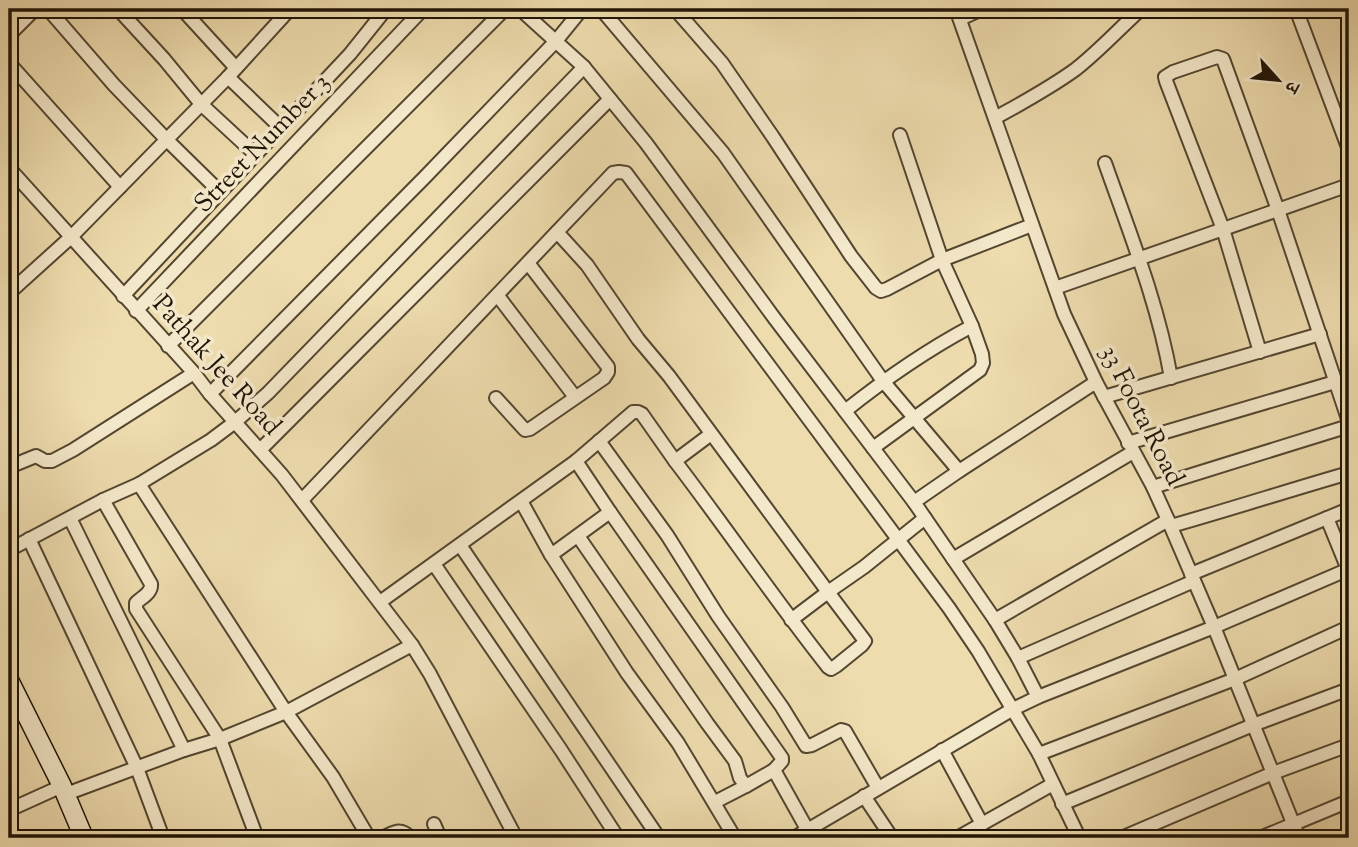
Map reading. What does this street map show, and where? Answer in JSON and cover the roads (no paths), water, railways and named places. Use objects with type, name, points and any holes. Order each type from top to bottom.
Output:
[{"type":"street","points":[[9,35],[35,9]]},
{"type":"street","points":[[48,9],[114,85],[220,192]]},
{"type":"street","points":[[118,9],[201,104],[255,154]]},
{"type":"street","points":[[182,9],[280,127]]},
{"type":"street","points":[[9,293],[71,237],[290,9]]},
{"type":"street","points":[[123,296],[350,54],[386,9]]},
{"type":"street","name":"Street Number 3","points":[[136,311],[423,9]]},
{"type":"street","points":[[168,346],[505,9]]},
{"type":"street","points":[[520,9],[584,67],[646,143],[926,518],[995,620],[1038,697]]},
{"type":"street","points":[[210,394],[424,178],[556,41],[583,9]]},
{"type":"street","points":[[601,9],[723,153],[883,381],[959,471]]},
{"type":"street","points":[[675,9],[722,63],[851,256],[876,288],[881,291],[887,289],[942,260],[1032,225]]},
{"type":"street","points":[[958,14],[982,9]]},
{"type":"street","points":[[995,118],[1028,101],[1075,69],[1141,9]]},
{"type":"street","points":[[1296,9],[1349,150]]},
{"type":"street","name":"33 Foota Road","points":[[958,14],[1064,314],[1096,382],[1170,523],[1298,838]]},
{"type":"street","points":[[1153,487],[1349,424],[1278,210],[1223,59],[1217,57],[1172,72],[1165,77],[1223,229],[1260,352]]},
{"type":"street","points":[[9,63],[120,187]]},
{"type":"street","points":[[9,550],[139,484],[236,422],[268,393],[584,67]]},
{"type":"street","points":[[260,450],[610,99]]},
{"type":"street","points":[[873,448],[980,370],[984,363],[972,326],[942,260],[901,135]]},
{"type":"street","points":[[1105,163],[1158,315],[1171,377]]},
{"type":"street","name":"Pathak Jee Road","points":[[9,168],[260,450],[302,500],[412,645],[516,838]]},
{"type":"street","points":[[302,500],[614,173],[626,173],[957,619],[1039,754],[1074,837]]},
{"type":"street","points":[[1055,288],[1349,185]]},
{"type":"street","points":[[380,603],[576,461],[627,416],[638,412],[828,667],[831,669],[836,666],[864,641],[664,369],[638,339],[587,265],[557,232]]},
{"type":"street","points":[[496,398],[525,430],[530,429],[604,378],[608,372],[608,367],[528,263]]},
{"type":"street","points":[[498,296],[575,397]]},
{"type":"street","points":[[845,411],[883,381],[941,342],[972,326]]},
{"type":"street","points":[[1104,397],[1320,334]]},
{"type":"street","points":[[9,467],[36,456],[52,461],[194,373]]},
{"type":"street","points":[[914,502],[1096,382]]},
{"type":"street","points":[[953,559],[1130,447],[1335,382]]},
{"type":"street","points":[[676,461],[711,434]]},
{"type":"street","points":[[599,441],[667,535],[806,746],[812,746],[841,730],[845,731],[877,788]]},
{"type":"street","points":[[576,461],[782,758],[774,770],[715,802]]},
{"type":"street","points":[[995,620],[1170,523],[1255,503],[1349,474]]},
{"type":"street","points":[[139,484],[286,712],[333,777],[369,838]]},
{"type":"street","points":[[103,500],[151,584],[150,592],[136,603],[136,609],[220,739],[257,838]]},
{"type":"street","points":[[521,501],[551,555],[627,673],[678,743],[735,838]]},
{"type":"street","points":[[1018,658],[1349,509]]},
{"type":"street","points":[[551,555],[610,512]]},
{"type":"street","points":[[70,518],[184,750]]},
{"type":"street","points":[[791,620],[926,518]]},
{"type":"street","points":[[794,838],[1013,709],[1349,570],[1327,518]]},
{"type":"street","points":[[578,536],[733,758],[746,786]]},
{"type":"street","points":[[29,539],[137,768],[163,838]]},
{"type":"street","points":[[460,545],[659,838]]},
{"type":"street","points":[[434,564],[618,838]]},
{"type":"street","points":[[1039,754],[1235,679],[1349,627]]},
{"type":"street","points":[[9,810],[220,739],[286,712],[412,645]]},
{"type":"street","points":[[11,689],[64,790],[84,838]]},
{"type":"street","points":[[1062,804],[1253,725],[1349,689]]},
{"type":"street","points":[[1121,838],[1273,773],[1349,745]]},
{"type":"street","points":[[943,750],[982,824]]},
{"type":"street","points":[[774,770],[807,829]]},
{"type":"street","points":[[957,838],[1053,784]]},
{"type":"street","points":[[864,796],[892,838]]},
{"type":"street","points":[[1260,838],[1349,801]]},
{"type":"street","points":[[434,824],[440,838]]},
{"type":"street","points":[[382,838],[397,831],[405,832],[411,838]]}]
